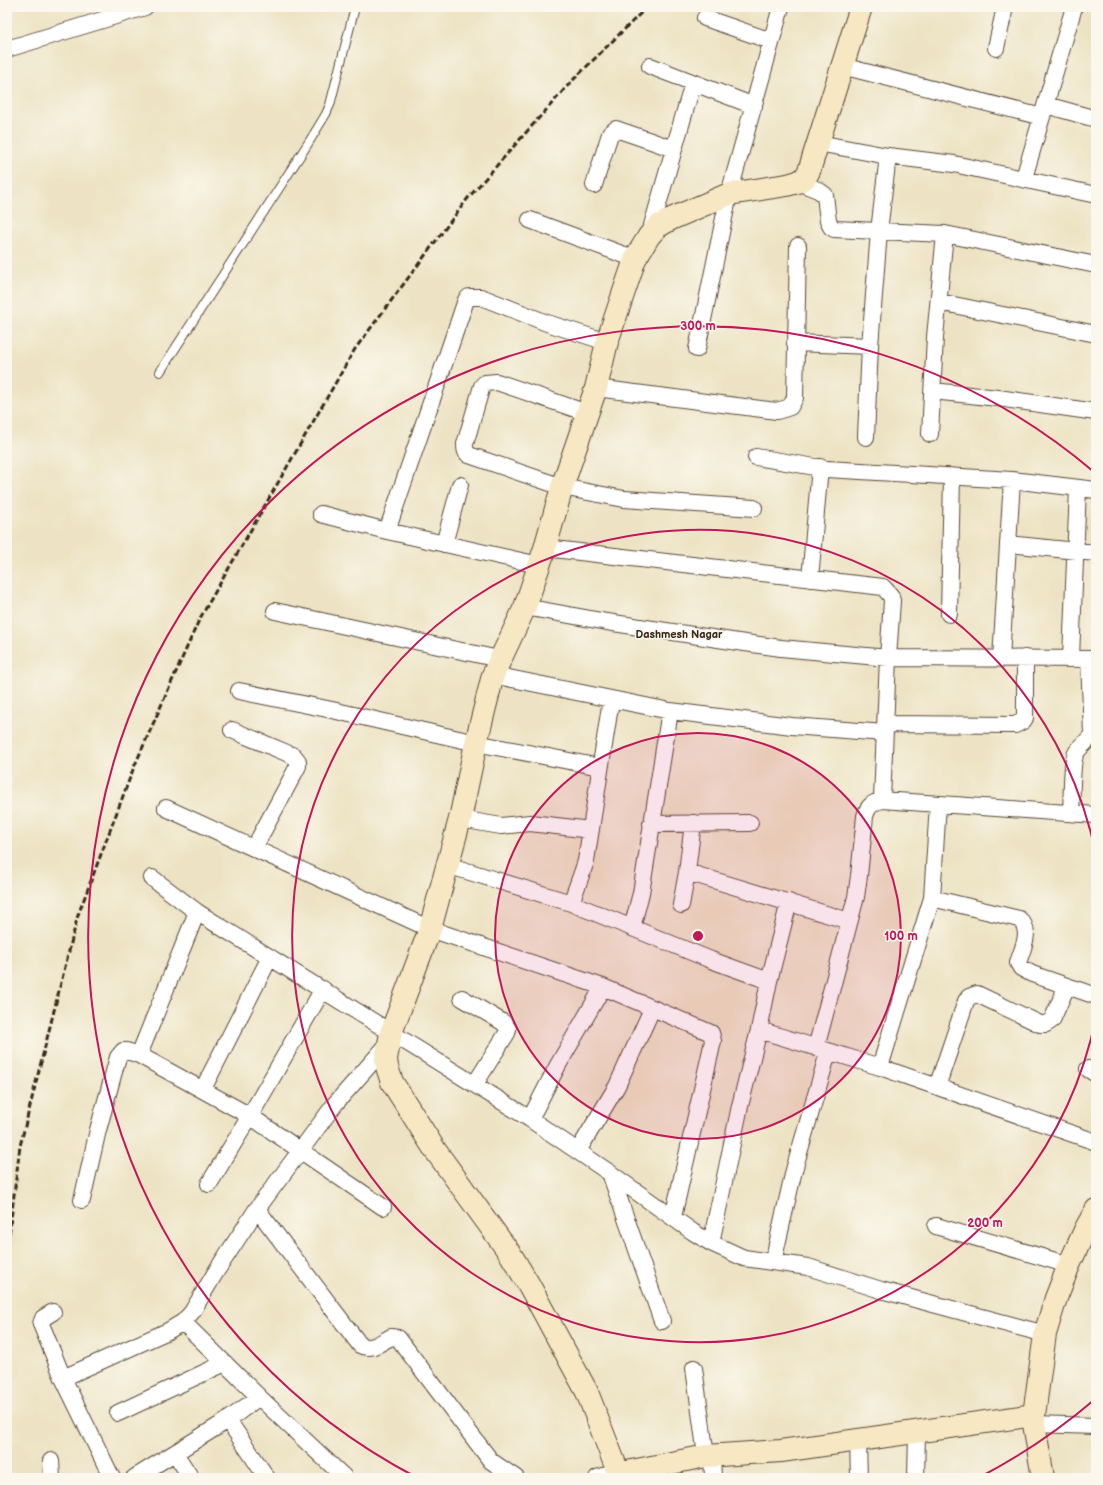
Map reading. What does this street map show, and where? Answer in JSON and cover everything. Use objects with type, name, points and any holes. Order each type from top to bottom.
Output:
[{"type":"street","points":[[7,49],[145,7]]},
{"type":"street","points":[[697,348],[729,194],[781,7]]},
{"type":"street","points":[[622,1474],[587,1392],[529,1285],[511,1255],[435,1150],[392,1082],[386,1059],[390,1038],[430,928],[460,819],[476,743],[496,667],[525,607],[542,556],[562,487],[596,388],[607,342],[635,259],[649,236],[657,227],[671,218],[729,194],[787,185],[805,178],[809,171],[861,7]]},
{"type":"street","points":[[996,48],[1005,7]]},
{"type":"street","points":[[1024,178],[1074,7]]},
{"type":"street","points":[[705,18],[771,41]]},
{"type":"street","points":[[650,66],[754,106]]},
{"type":"street","points":[[842,66],[1044,111],[1096,119]]},
{"type":"street","points":[[649,236],[693,83]]},
{"type":"street","points":[[594,185],[610,134],[616,128],[674,149]]},
{"type":"street","points":[[818,143],[888,156],[954,164],[1024,178],[1096,195]]},
{"type":"street","points":[[866,437],[870,346],[879,231],[888,156]]},
{"type":"street","points":[[798,182],[818,190],[825,195],[828,221],[831,228],[945,234],[1096,265]]},
{"type":"street","points":[[530,220],[635,259]]},
{"type":"street","points":[[930,434],[932,391],[945,234]]},
{"type":"street","points":[[596,388],[777,411],[790,408],[795,398],[798,246]]},
{"type":"street","points":[[387,531],[466,300],[469,297],[481,297],[547,323],[607,342]]},
{"type":"street","points":[[939,302],[1096,334]]},
{"type":"street","points":[[795,343],[870,346]]},
{"type":"street","points":[[587,413],[497,382],[485,383],[482,386],[465,444],[466,452],[469,455],[562,487],[624,499],[754,508]]},
{"type":"street","points":[[932,391],[998,398],[1096,412]]},
{"type":"street","points":[[756,457],[820,467],[1012,480],[1096,490]]},
{"type":"street","points":[[810,579],[820,467]]},
{"type":"street","points":[[949,614],[952,477]]},
{"type":"street","points":[[1002,659],[1012,480]]},
{"type":"street","points":[[444,544],[460,485]]},
{"type":"street","points":[[1071,658],[1078,488]]},
{"type":"street","points":[[321,514],[444,544],[542,556],[810,579],[883,587],[888,592],[892,601],[882,800]]},
{"type":"street","points":[[1008,544],[1096,553]]},
{"type":"street","points":[[525,607],[607,622],[738,642],[781,648],[888,658],[1092,659],[1092,734],[1090,739],[1079,749],[1074,758],[1071,813]]},
{"type":"street","points":[[275,611],[496,667],[611,700],[670,711],[792,726],[885,729],[1015,725],[1025,718],[1024,658]]},
{"type":"street","points":[[239,691],[332,710],[476,743],[600,767]]},
{"type":"street","points":[[571,903],[582,873],[591,830],[611,700]]},
{"type":"street","points":[[632,928],[641,893],[670,711]]},
{"type":"street","points":[[232,730],[294,756],[298,761],[298,766],[254,848]]},
{"type":"street","points":[[773,1262],[822,1050],[849,921],[856,896],[860,876],[865,816],[868,808],[872,803],[882,800],[1096,815]]},
{"type":"street","points":[[880,1067],[932,898],[938,804]]},
{"type":"street","points":[[166,808],[430,928],[603,987],[711,1033],[713,1041],[673,1217]]},
{"type":"street","points":[[460,819],[501,826],[530,823],[591,830]]},
{"type":"street","points":[[681,905],[693,823]]},
{"type":"street","points":[[651,824],[750,823]]},
{"type":"street","points":[[447,865],[571,903],[711,960],[769,981]]},
{"type":"street","points":[[687,872],[849,921]]},
{"type":"street","points":[[152,878],[197,912],[323,989],[390,1038],[476,1084],[530,1119],[711,1243],[744,1258],[808,1267],[881,1290],[1045,1334]]},
{"type":"street","points":[[932,898],[1019,919],[1024,923],[1027,932],[1018,962],[1021,968],[1032,974],[1096,996]]},
{"type":"street","points":[[711,1243],[727,1163],[759,1030],[769,981],[789,902]]},
{"type":"street","points":[[139,1055],[197,912]]},
{"type":"street","points":[[203,1090],[270,956]]},
{"type":"street","points":[[937,1087],[969,997],[977,994],[1040,1024],[1046,1024],[1052,1020],[1067,986]]},
{"type":"street","points":[[530,1119],[558,1064],[603,987]]},
{"type":"street","points":[[209,1184],[323,989]]},
{"type":"street","points":[[462,998],[504,1023],[508,1029],[476,1084]]},
{"type":"street","points":[[578,1151],[617,1086],[652,1009]]},
{"type":"street","points":[[759,1030],[880,1067],[1096,1142]]},
{"type":"street","points":[[63,1378],[168,1331],[183,1322],[192,1312],[217,1270],[257,1209],[339,1099],[390,1038]]},
{"type":"street","points":[[82,1200],[98,1130],[118,1057],[120,1054],[127,1051],[139,1055],[250,1116],[383,1207]]},
{"type":"street","points":[[610,1173],[662,1321]]},
{"type":"street","points":[[257,1209],[360,1345],[368,1348],[391,1337],[398,1338],[491,1461],[516,1478]]},
{"type":"street","points":[[1043,1478],[1034,1420],[1045,1334],[1056,1298],[1069,1265],[1093,1223]]},
{"type":"street","points":[[936,1226],[1069,1265]]},
{"type":"street","points":[[53,1312],[43,1318],[41,1324],[63,1378],[112,1478]]},
{"type":"street","points":[[183,1322],[259,1397],[344,1477]]},
{"type":"street","points":[[118,1413],[225,1363]]},
{"type":"street","points":[[694,1368],[713,1478]]},
{"type":"street","points":[[134,1478],[228,1420],[259,1397]]},
{"type":"street","points":[[228,1420],[267,1478]]},
{"type":"street","points":[[597,1478],[709,1456],[781,1451],[917,1432],[1034,1420],[1096,1426]]},
{"type":"street","points":[[916,1478],[917,1432]]},
{"type":"street","points":[[858,1440],[859,1478]]},
{"type":"street","points":[[175,1453],[191,1478]]},
{"type":"street","points":[[51,1461],[52,1478]]},
{"type":"lane","points":[[160,372],[305,149],[326,114],[330,105],[355,7]]},
{"type":"railway","points":[[7,1252],[20,1146],[78,915],[134,767],[199,620],[355,349],[468,198],[570,83],[647,7]]},
{"type":"district","name":"Dashmesh Nagar","points":[[679,634]]}]
